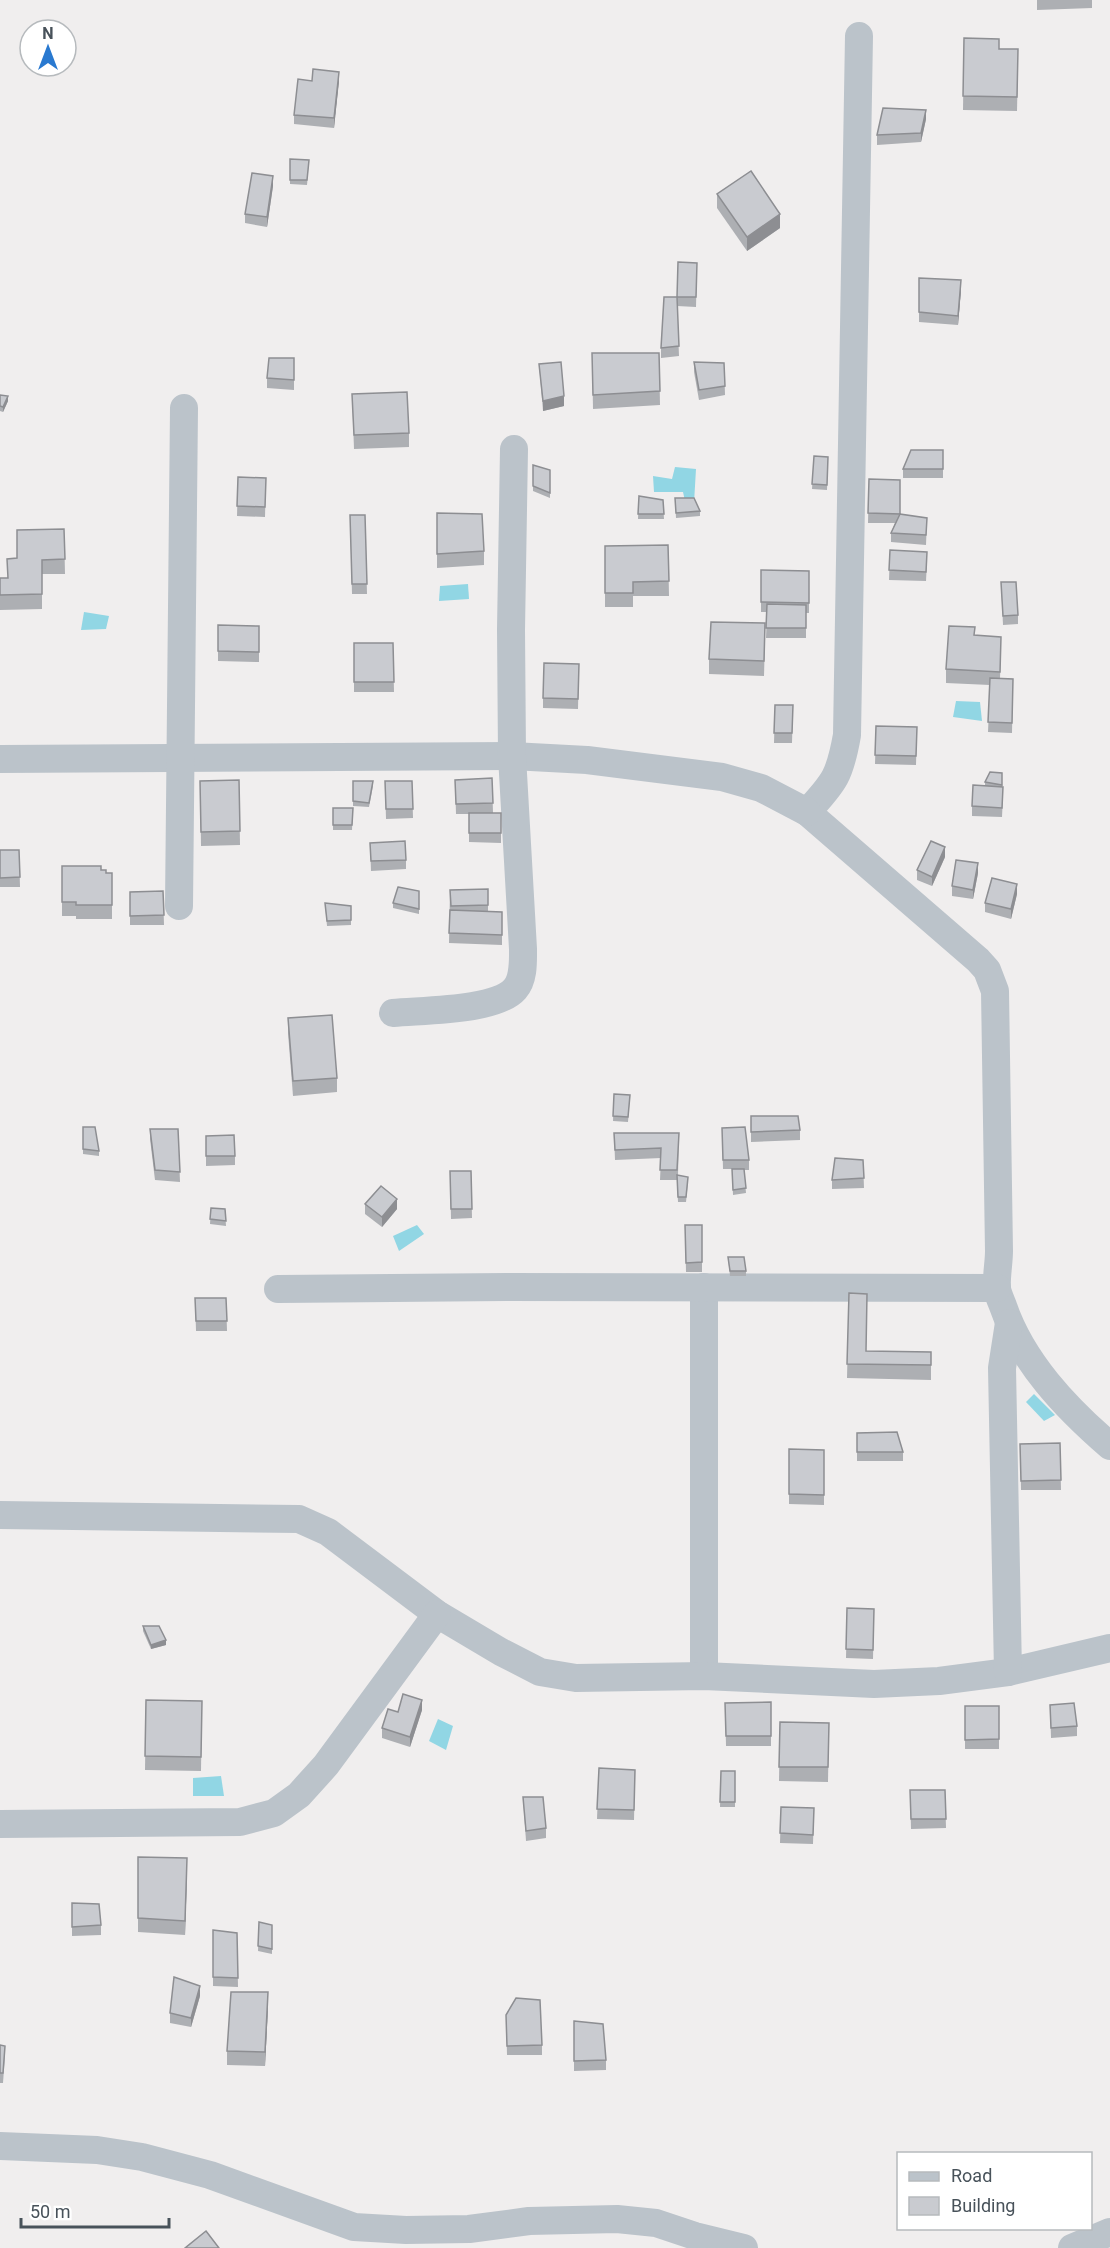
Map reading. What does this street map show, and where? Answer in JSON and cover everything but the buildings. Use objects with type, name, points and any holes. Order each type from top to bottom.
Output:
[{"type":"street","points":[[807,812],[830,787],[841,766],[847,735],[859,36]]},
{"type":"street","points":[[179,906],[184,408]]},
{"type":"street","points":[[393,1013],[490,1004],[505,998],[517,988],[522,973],[523,949],[512,756],[511,630],[514,450]]},
{"type":"street","points":[[0,759],[512,756],[598,761],[722,777],[761,788],[807,812],[958,941],[987,970],[995,991],[999,1251],[997,1288],[1009,1323],[1021,1347],[1040,1374],[1091,1430],[1110,1446]]},
{"type":"street","points":[[704,1287],[704,1676]]},
{"type":"street","points":[[278,1289],[997,1288]]},
{"type":"street","points":[[1008,1671],[1002,1368],[1009,1323]]},
{"type":"street","points":[[0,1515],[299,1519],[328,1532],[437,1614],[501,1652],[540,1672],[576,1678],[704,1676],[874,1684],[939,1681],[1008,1671],[1110,1648]]},
{"type":"street","points":[[0,1824],[240,1822],[274,1813],[299,1795],[326,1765],[437,1614]]},
{"type":"street","points":[[0,2146],[97,2150],[142,2157],[210,2175],[354,2227],[406,2230],[469,2229],[529,2221],[617,2219],[656,2223],[705,2239],[744,2248]]},
{"type":"street","points":[[1072,2248],[1110,2232]]},
{"type":"water","points":[[675,467],[696,469],[694,503],[685,501],[683,492],[654,492],[653,476],[672,479]]},
{"type":"water","points":[[468,584],[469,599],[439,601],[440,586]]},
{"type":"water","points":[[84,612],[109,616],[106,629],[81,630]]},
{"type":"water","points":[[956,701],[980,702],[982,721],[953,717]]},
{"type":"water","points":[[417,1225],[424,1234],[399,1251],[393,1236]]},
{"type":"water","points":[[1034,1394],[1055,1415],[1044,1421],[1026,1402]]},
{"type":"water","points":[[438,1719],[453,1726],[446,1750],[429,1741]]},
{"type":"water","points":[[221,1776],[224,1796],[193,1796],[193,1778]]}]
